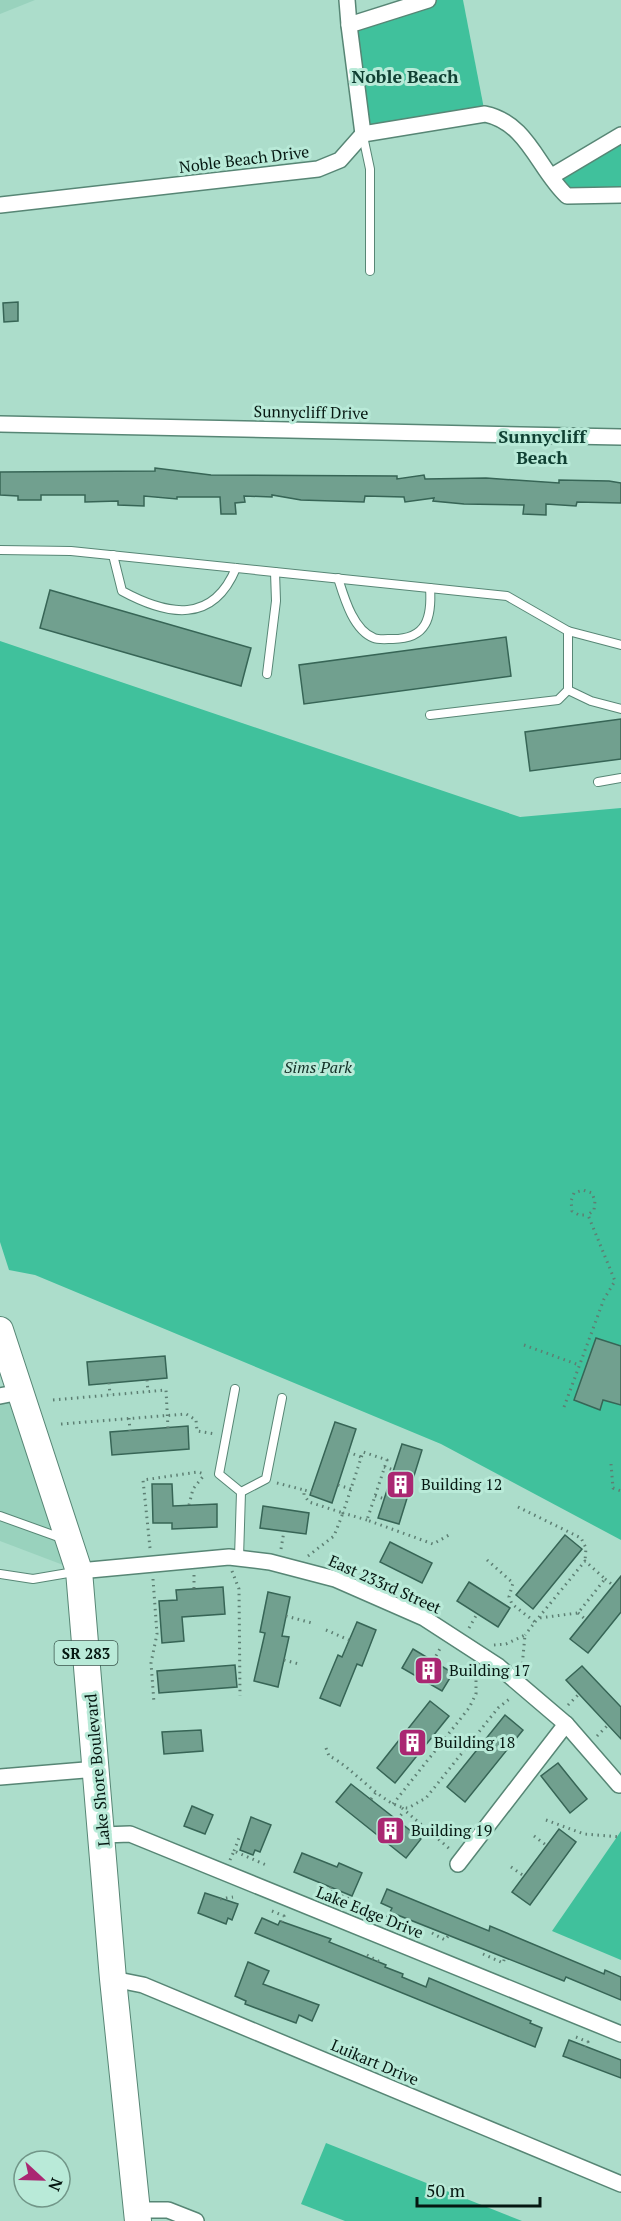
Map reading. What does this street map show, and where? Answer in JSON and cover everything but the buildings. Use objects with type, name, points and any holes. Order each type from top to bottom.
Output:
[{"type":"main road","name":"Lake Shore Boulevard","points":[[0,1330],[10,1394],[79,1571],[103,1835],[113,1979],[138,2216]]},
{"type":"street","points":[[347,0],[363,134],[485,114],[500,117],[515,129],[567,196],[621,195]]},
{"type":"street","points":[[349,25],[428,0]]},
{"type":"street","name":"Noble Beach Drive","points":[[0,205],[318,169],[340,160],[363,134]]},
{"type":"street","points":[[552,176],[621,135]]},
{"type":"street","name":"Sunnycliff Drive","points":[[0,424],[621,437]]},
{"type":"street","name":"East 233rd Street","points":[[79,1571],[270,1562],[335,1579],[424,1618],[498,1666],[566,1724],[619,1785]]},
{"type":"street","points":[[460,1861],[566,1724]]},
{"type":"street","points":[[0,1777],[97,1769]]},
{"type":"street","name":"Lake Edge Drive","points":[[103,1835],[130,1834],[621,2034]]},
{"type":"street","name":"Luikart Drive","points":[[113,1979],[142,1985],[621,2184]]},
{"type":"street","points":[[138,2216],[168,2210],[196,2221]]},
{"type":"lane","points":[[363,134],[370,169],[370,271]]},
{"type":"lane","points":[[0,550],[71,551],[507,596],[568,631],[621,645]]},
{"type":"lane","points":[[113,555],[122,591],[176,612],[202,609],[228,586],[236,568]]},
{"type":"lane","points":[[267,674],[276,601],[275,572]]},
{"type":"lane","points":[[338,578],[347,605],[361,628],[374,639],[406,639],[419,631],[431,614],[430,588]]},
{"type":"lane","points":[[430,715],[558,700],[568,690],[568,631]]},
{"type":"lane","points":[[568,690],[591,701],[621,709]]},
{"type":"lane","points":[[598,782],[621,778]]},
{"type":"lane","points":[[235,1389],[219,1474],[241,1492]]},
{"type":"lane","points":[[241,1492],[266,1479],[282,1398]]},
{"type":"lane","points":[[235,1564],[241,1492]]},
{"type":"lane","points":[[0,1516],[69,1541]]},
{"type":"lane","points":[[0,1574],[33,1579],[79,1571]]},
{"type":"path","points":[[583,1190],[592,1193],[595,1201],[594,1210],[588,1215],[579,1215],[572,1211],[571,1201],[574,1193],[583,1190]]},
{"type":"path","points":[[588,1215],[615,1281]]},
{"type":"path","points":[[615,1281],[621,1282]]},
{"type":"path","points":[[564,1407],[604,1299],[615,1281]]},
{"type":"path","points":[[524,1345],[579,1365]]},
{"type":"path","points":[[147,1380],[148,1392]]},
{"type":"path","points":[[109,1383],[110,1395]]},
{"type":"path","points":[[53,1400],[166,1390],[168,1428]]},
{"type":"path","points":[[61,1424],[190,1414],[196,1420],[197,1431],[226,1436]]},
{"type":"path","points":[[129,1418],[130,1431]]},
{"type":"path","points":[[348,1452],[362,1457]]},
{"type":"path","points":[[306,1557],[322,1548],[333,1536],[363,1452],[387,1460],[367,1520]]},
{"type":"path","points":[[611,1464],[613,1488],[621,1491]]},
{"type":"path","points":[[384,1467],[394,1470]]},
{"type":"path","points":[[150,1552],[143,1480],[198,1472],[219,1474]]},
{"type":"path","points":[[189,1505],[190,1496],[204,1474]]},
{"type":"path","points":[[266,1479],[312,1492]]},
{"type":"path","points":[[338,1485],[351,1489]]},
{"type":"path","points":[[304,1490],[305,1498],[309,1502],[433,1544],[449,1535]]},
{"type":"path","points":[[375,1496],[385,1499]]},
{"type":"path","points":[[489,1646],[506,1644],[525,1635],[585,1561],[586,1548],[581,1539],[518,1507]]},
{"type":"path","points":[[280,1551],[284,1531]]},
{"type":"path","points":[[487,1560],[513,1583],[509,1597],[512,1604],[535,1622]]},
{"type":"path","points":[[585,1561],[614,1586]]},
{"type":"path","points":[[235,1564],[239,1589],[240,1696]]},
{"type":"path","points":[[194,1572],[194,1588]]},
{"type":"path","points":[[152,1575],[158,1623],[151,1663],[154,1702]]},
{"type":"path","points":[[539,1618],[578,1613],[605,1579]]},
{"type":"path","points":[[578,1613],[586,1620]]},
{"type":"path","points":[[467,1632],[477,1614]]},
{"type":"path","points":[[286,1616],[312,1623]]},
{"type":"path","points":[[326,1630],[349,1640]]},
{"type":"path","points":[[523,1672],[521,1659],[525,1635]]},
{"type":"path","points":[[433,1661],[444,1643]]},
{"type":"path","points":[[284,1660],[299,1665]]},
{"type":"path","points":[[393,1804],[473,1701],[477,1686],[475,1663]]},
{"type":"path","points":[[565,1709],[579,1694]]},
{"type":"path","points":[[397,1821],[403,1810],[426,1798],[498,1708],[517,1695]]},
{"type":"path","points":[[594,1739],[608,1725]]},
{"type":"path","points":[[326,1748],[329,1756],[342,1762],[403,1810],[460,1861]]},
{"type":"path","points":[[371,1799],[377,1791]]},
{"type":"path","points":[[546,1820],[584,1834],[621,1837]]},
{"type":"path","points":[[534,1836],[546,1845]]},
{"type":"path","points":[[225,1872],[239,1838]]},
{"type":"path","points":[[234,1851],[266,1865]]},
{"type":"path","points":[[511,1867],[524,1876]]},
{"type":"path","points":[[331,1887],[329,1891],[357,1902]]},
{"type":"path","points":[[220,1899],[233,1897]]},
{"type":"path","points":[[272,1911],[284,1916],[282,1922]]},
{"type":"path","points":[[381,1913],[398,1920],[400,1916]]},
{"type":"path","points":[[432,1933],[445,1940],[449,1935]]},
{"type":"path","points":[[367,1954],[380,1962]]},
{"type":"path","points":[[483,1954],[503,1963],[505,1957]]},
{"type":"path","points":[[576,2037],[588,2042],[585,2047]]},
{"type":"shaded area","points":[[0,0],[35,0],[0,14]]},
{"type":"shaded area","points":[[20,1392],[79,1571],[0,1541],[0,1396]]},
{"type":"green space","points":[[428,0],[463,0],[485,114],[363,134],[349,25]]},
{"type":"green space","points":[[621,135],[621,195],[567,196],[552,176]]},
{"type":"green space","name":"Sims Park","points":[[0,641],[520,817],[621,808],[621,1540],[441,1444],[35,1275],[9,1270],[0,1242]]},
{"type":"green space","points":[[621,1831],[621,1960],[552,1931]]},
{"type":"green space","points":[[326,2143],[522,2221],[345,2221],[301,2204]]},
{"type":"place","name":"Building 12","points":[[400,1484]]},
{"type":"place","name":"Building 17","points":[[428,1670]]},
{"type":"place","name":"Building 18","points":[[413,1742]]},
{"type":"place","name":"Building 19","points":[[390,1830]]},
{"type":"district","name":"Noble Beach","points":[[405,76]]},
{"type":"district","name":"Sunnycliff Beach","points":[[542,446]]}]
